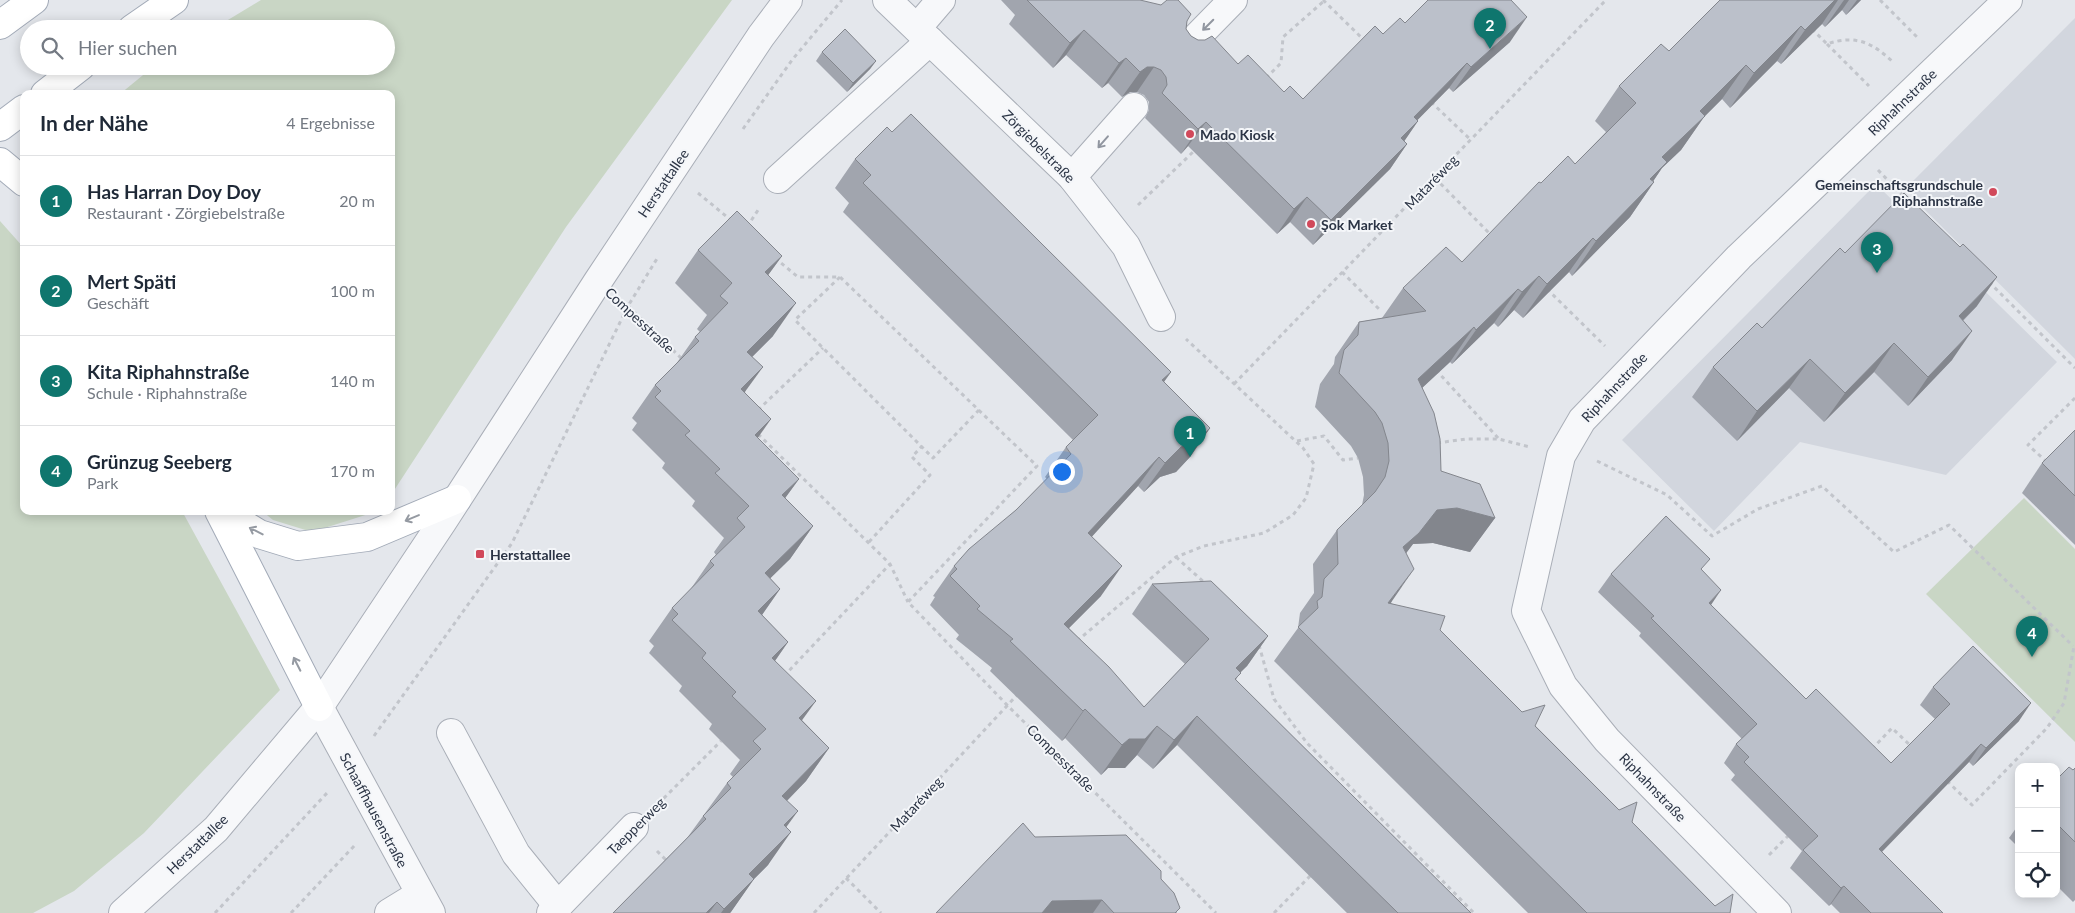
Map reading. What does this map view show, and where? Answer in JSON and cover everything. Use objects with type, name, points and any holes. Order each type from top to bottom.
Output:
[{"type":"main road","points":[[0,25],[34,0]]},
{"type":"main road","points":[[145,20],[174,0]]},
{"type":"main road","points":[[49,90],[69,75]]},
{"type":"main road","points":[[1,126],[20,112]]},
{"type":"main road","points":[[0,162],[20,179]]},
{"type":"main road","points":[[227,515],[259,534],[298,546],[367,537],[456,499]]},
{"type":"main road","points":[[222,515],[319,707]]},
{"type":"street","name":"Herstattallee","points":[[123,913],[216,829],[319,707],[598,281],[761,36],[788,0]]},
{"type":"street","name":"Zörgiebelstraße","points":[[887,0],[1072,177],[1126,246],[1161,316]]},
{"type":"street","points":[[778,179],[924,35],[941,0]]},
{"type":"street","points":[[1184,50],[1233,0]]},
{"type":"street","name":"Riphahnstraße","points":[[1777,913],[1606,740],[1563,686],[1526,611],[1563,451],[1582,420],[1739,256],[2008,0]]},
{"type":"street","points":[[1072,177],[1134,107]]},
{"type":"street","name":"Schaaffhausenstraße","points":[[319,707],[425,904]]},
{"type":"street","points":[[451,733],[516,854],[554,909]]},
{"type":"street","name":"Taepperweg","points":[[554,909],[634,828]]},
{"type":"street","points":[[390,913],[425,904]]},
{"type":"path","points":[[742,130],[792,60],[842,0]]},
{"type":"path","name":"Mataréweg","points":[[1234,384],[1606,0]]},
{"type":"path","points":[[1880,0],[1943,63]]},
{"type":"path","points":[[1262,82],[1281,63],[1283,37],[1323,1],[1368,44]]},
{"type":"path","points":[[1810,27],[1894,110]]},
{"type":"path","points":[[1827,44],[1838,40],[1865,41],[1883,52],[1918,86]]},
{"type":"path","points":[[1429,100],[1471,140]]},
{"type":"path","points":[[1855,147],[1910,203]]},
{"type":"path","points":[[1113,230],[1193,152]]},
{"type":"path","points":[[1435,178],[1495,239]]},
{"type":"path","points":[[695,198],[704,185]]},
{"type":"path","points":[[698,193],[736,225]]},
{"type":"path","points":[[215,913],[352,768],[512,542],[628,306],[662,250]]},
{"type":"path","points":[[768,251],[798,277],[840,277],[1037,466],[908,602]]},
{"type":"path","points":[[1342,272],[1379,309]]},
{"type":"path","points":[[840,277],[795,320],[933,458],[979,410]]},
{"type":"path","points":[[1986,278],[2075,368]]},
{"type":"path","name":"Compesstraße","points":[[598,281],[628,306],[682,359]]},
{"type":"path","points":[[1541,284],[1630,370]]},
{"type":"path","points":[[1071,646],[1176,557],[1204,546],[1264,533],[1293,515],[1306,498],[1314,464],[1296,441],[1161,316]]},
{"type":"path","points":[[753,415],[823,348]]},
{"type":"path","points":[[1430,364],[1499,439]]},
{"type":"path","points":[[2050,465],[2028,445],[2075,398]]},
{"type":"path","name":"Compesstraße","points":[[753,428],[890,564],[908,602],[1008,706],[1216,913]]},
{"type":"path","points":[[1296,441],[1324,436],[1343,460],[1358,458]]},
{"type":"path","points":[[1428,445],[1466,439],[1499,439],[1563,451],[1667,495],[1712,536],[1758,509],[1822,486],[1894,552],[1949,525],[2074,646],[2064,703],[2047,728],[1972,805],[1945,780]]},
{"type":"path","points":[[869,542],[930,475],[912,457],[922,446]]},
{"type":"path","points":[[1176,557],[1212,589]]},
{"type":"path","points":[[779,681],[890,564]]},
{"type":"path","points":[[1257,637],[1274,700],[1307,743],[1474,913]]},
{"type":"path","name":"Mataréweg","points":[[814,913],[1018,694]]},
{"type":"path","points":[[1866,756],[1892,728],[1919,754]]},
{"type":"path","name":"Taepperweg","points":[[634,828],[721,741]]},
{"type":"path","points":[[1367,817],[1373,810]]},
{"type":"path","points":[[1744,881],[1793,831]]},
{"type":"path","points":[[291,913],[356,844]]},
{"type":"path","points":[[1274,913],[1316,870]]},
{"type":"path","points":[[846,878],[881,913]]},
{"type":"shaded area","name":"Gemeinschaftsgrundschule Riphahnstraße","points":[[2075,18],[2075,359],[1915,200],[1911,188],[1913,181]]},
{"type":"shaded area","points":[[1876,184],[2057,362],[1946,475],[1800,442],[1714,531],[1622,440]]},
{"type":"green space","points":[[261,0],[732,0],[566,227],[395,489],[395,90],[125,90],[143,75],[395,75],[395,20],[228,20]]},
{"type":"green space","points":[[0,221],[20,244],[20,515],[184,515],[280,690],[144,833],[74,891],[33,913],[0,913]]},
{"type":"green space","points":[[2024,498],[2075,549],[2075,742],[1926,594]]},
{"type":"green space","points":[[267,515],[365,515],[312,532],[273,520]]},
{"type":"building","points":[[1027,0],[1140,0],[1161,5],[1167,0],[1178,0],[1191,14],[1187,21],[1186,29],[1191,36],[1198,40],[1205,40],[1212,36],[1238,64],[1248,55],[1284,92],[1290,86],[1303,99],[1375,26],[1383,34],[1400,18],[1405,23],[1428,0],[1511,0],[1527,17],[1471,67],[1467,63],[1414,117],[1418,121],[1401,138],[1407,144],[1331,220],[1307,197],[1294,209],[1206,122],[1198,129],[1162,93],[1167,85],[1166,77],[1161,70],[1147,67],[1140,72],[1126,58],[1119,63],[1084,30],[1070,43]]},
{"type":"building","points":[[1720,0],[1835,0],[1805,30],[1801,26],[1754,73],[1746,65],[1700,111],[1705,116],[1662,157],[1667,162],[1650,179],[1654,182],[1596,241],[1593,238],[1547,284],[1539,276],[1522,292],[1518,289],[1476,330],[1474,327],[1418,379],[1434,413],[1440,439],[1441,471],[1480,484],[1495,518],[1457,508],[1437,510],[1419,533],[1403,547],[1414,569],[1388,603],[1445,616],[1440,630],[1522,712],[1545,705],[1535,726],[1619,810],[1637,802],[1632,822],[1715,906],[1733,894],[1730,913],[1587,913],[1298,627],[1318,608],[1317,601],[1322,597],[1324,579],[1338,564],[1337,530],[1375,492],[1385,477],[1389,461],[1388,443],[1382,423],[1375,412],[1339,373],[1344,350],[1358,335],[1359,322],[1426,311],[1403,288],[1446,247],[1462,262],[1539,182],[1541,183],[1568,156],[1575,164],[1636,103],[1619,86],[1661,44],[1669,51]]},
{"type":"building","points":[[845,29],[876,61],[853,83],[822,52]]},
{"type":"building","points":[[911,114],[1171,372],[1162,380],[1210,428],[1196,443],[1181,447],[1165,463],[1159,457],[1088,533],[1122,566],[1064,624],[1109,667],[1144,707],[1209,639],[1152,584],[1211,581],[1268,636],[1236,668],[1241,673],[1235,679],[1471,913],[1398,913],[1197,716],[1174,740],[1157,726],[1145,739],[1129,739],[1122,745],[1085,709],[1083,711],[1010,641],[1013,639],[977,609],[980,606],[950,576],[957,569],[954,566],[969,549],[1016,510],[1071,454],[1066,447],[1098,415],[863,183],[871,175],[855,159],[887,127],[892,132]]},
{"type":"building","points":[[1904,193],[1960,247],[1963,244],[1997,277],[1959,316],[1972,331],[1928,377],[1894,343],[1845,393],[1810,359],[1757,411],[1713,367],[1757,323],[1762,328],[1840,248],[1845,253]]},
{"type":"building","points":[[737,211],[782,256],[765,272],[796,303],[747,352],[763,367],[741,389],[771,419],[755,435],[799,479],[782,495],[813,526],[765,573],[780,589],[758,611],[788,642],[772,658],[816,701],[799,718],[829,748],[782,796],[798,811],[784,825],[791,832],[749,874],[754,879],[724,909],[717,902],[706,913],[613,913],[706,819],[703,816],[731,788],[727,783],[761,749],[753,741],[766,729],[732,696],[736,692],[702,658],[706,653],[672,620],[678,614],[672,608],[714,565],[710,561],[745,527],[737,518],[749,506],[715,473],[720,469],[685,435],[690,431],[655,397],[661,391],[655,385],[699,341],[695,337],[728,303],[720,296],[732,283],[698,250]]},
{"type":"building","points":[[2075,430],[2075,496],[2042,463]]},
{"type":"building","points":[[1666,516],[1710,559],[1701,569],[1721,590],[1709,603],[1806,699],[1816,689],[1891,763],[1950,704],[1933,687],[1973,646],[2031,703],[1986,748],[1981,744],[1879,849],[1943,913],[1871,913],[1844,886],[1841,888],[1803,850],[1818,836],[1744,762],[1749,757],[1736,744],[1757,724],[1651,618],[1654,616],[1611,574]]},
{"type":"building","points":[[2069,767],[2073,770],[2075,768],[2075,842],[2060,827],[2060,776]]},
{"type":"building","points":[[1023,823],[1035,837],[1126,835],[1161,871],[1161,879],[1174,893],[1180,908],[1175,913],[1114,913],[1102,900],[1052,901],[1042,913],[936,913]]},
{"type":"place","name":"Mert Späti","points":[[1490,49]]},
{"type":"place","name":"Mado Kiosk","points":[[1190,134]]},
{"type":"place","name":"Gemeinschaftsgrundschule Riphahnstraße","points":[[1993,192]]},
{"type":"place","name":"Şok Market","points":[[1311,224]]},
{"type":"place","name":"Kita Riphahnstraße","points":[[1877,273]]},
{"type":"place","name":"Has Harran Doy Doy","points":[[1190,457]]},
{"type":"place","name":"Herstattallee","points":[[480,554]]},
{"type":"place","name":"Grünzug Seeberg","points":[[2032,657]]}]
